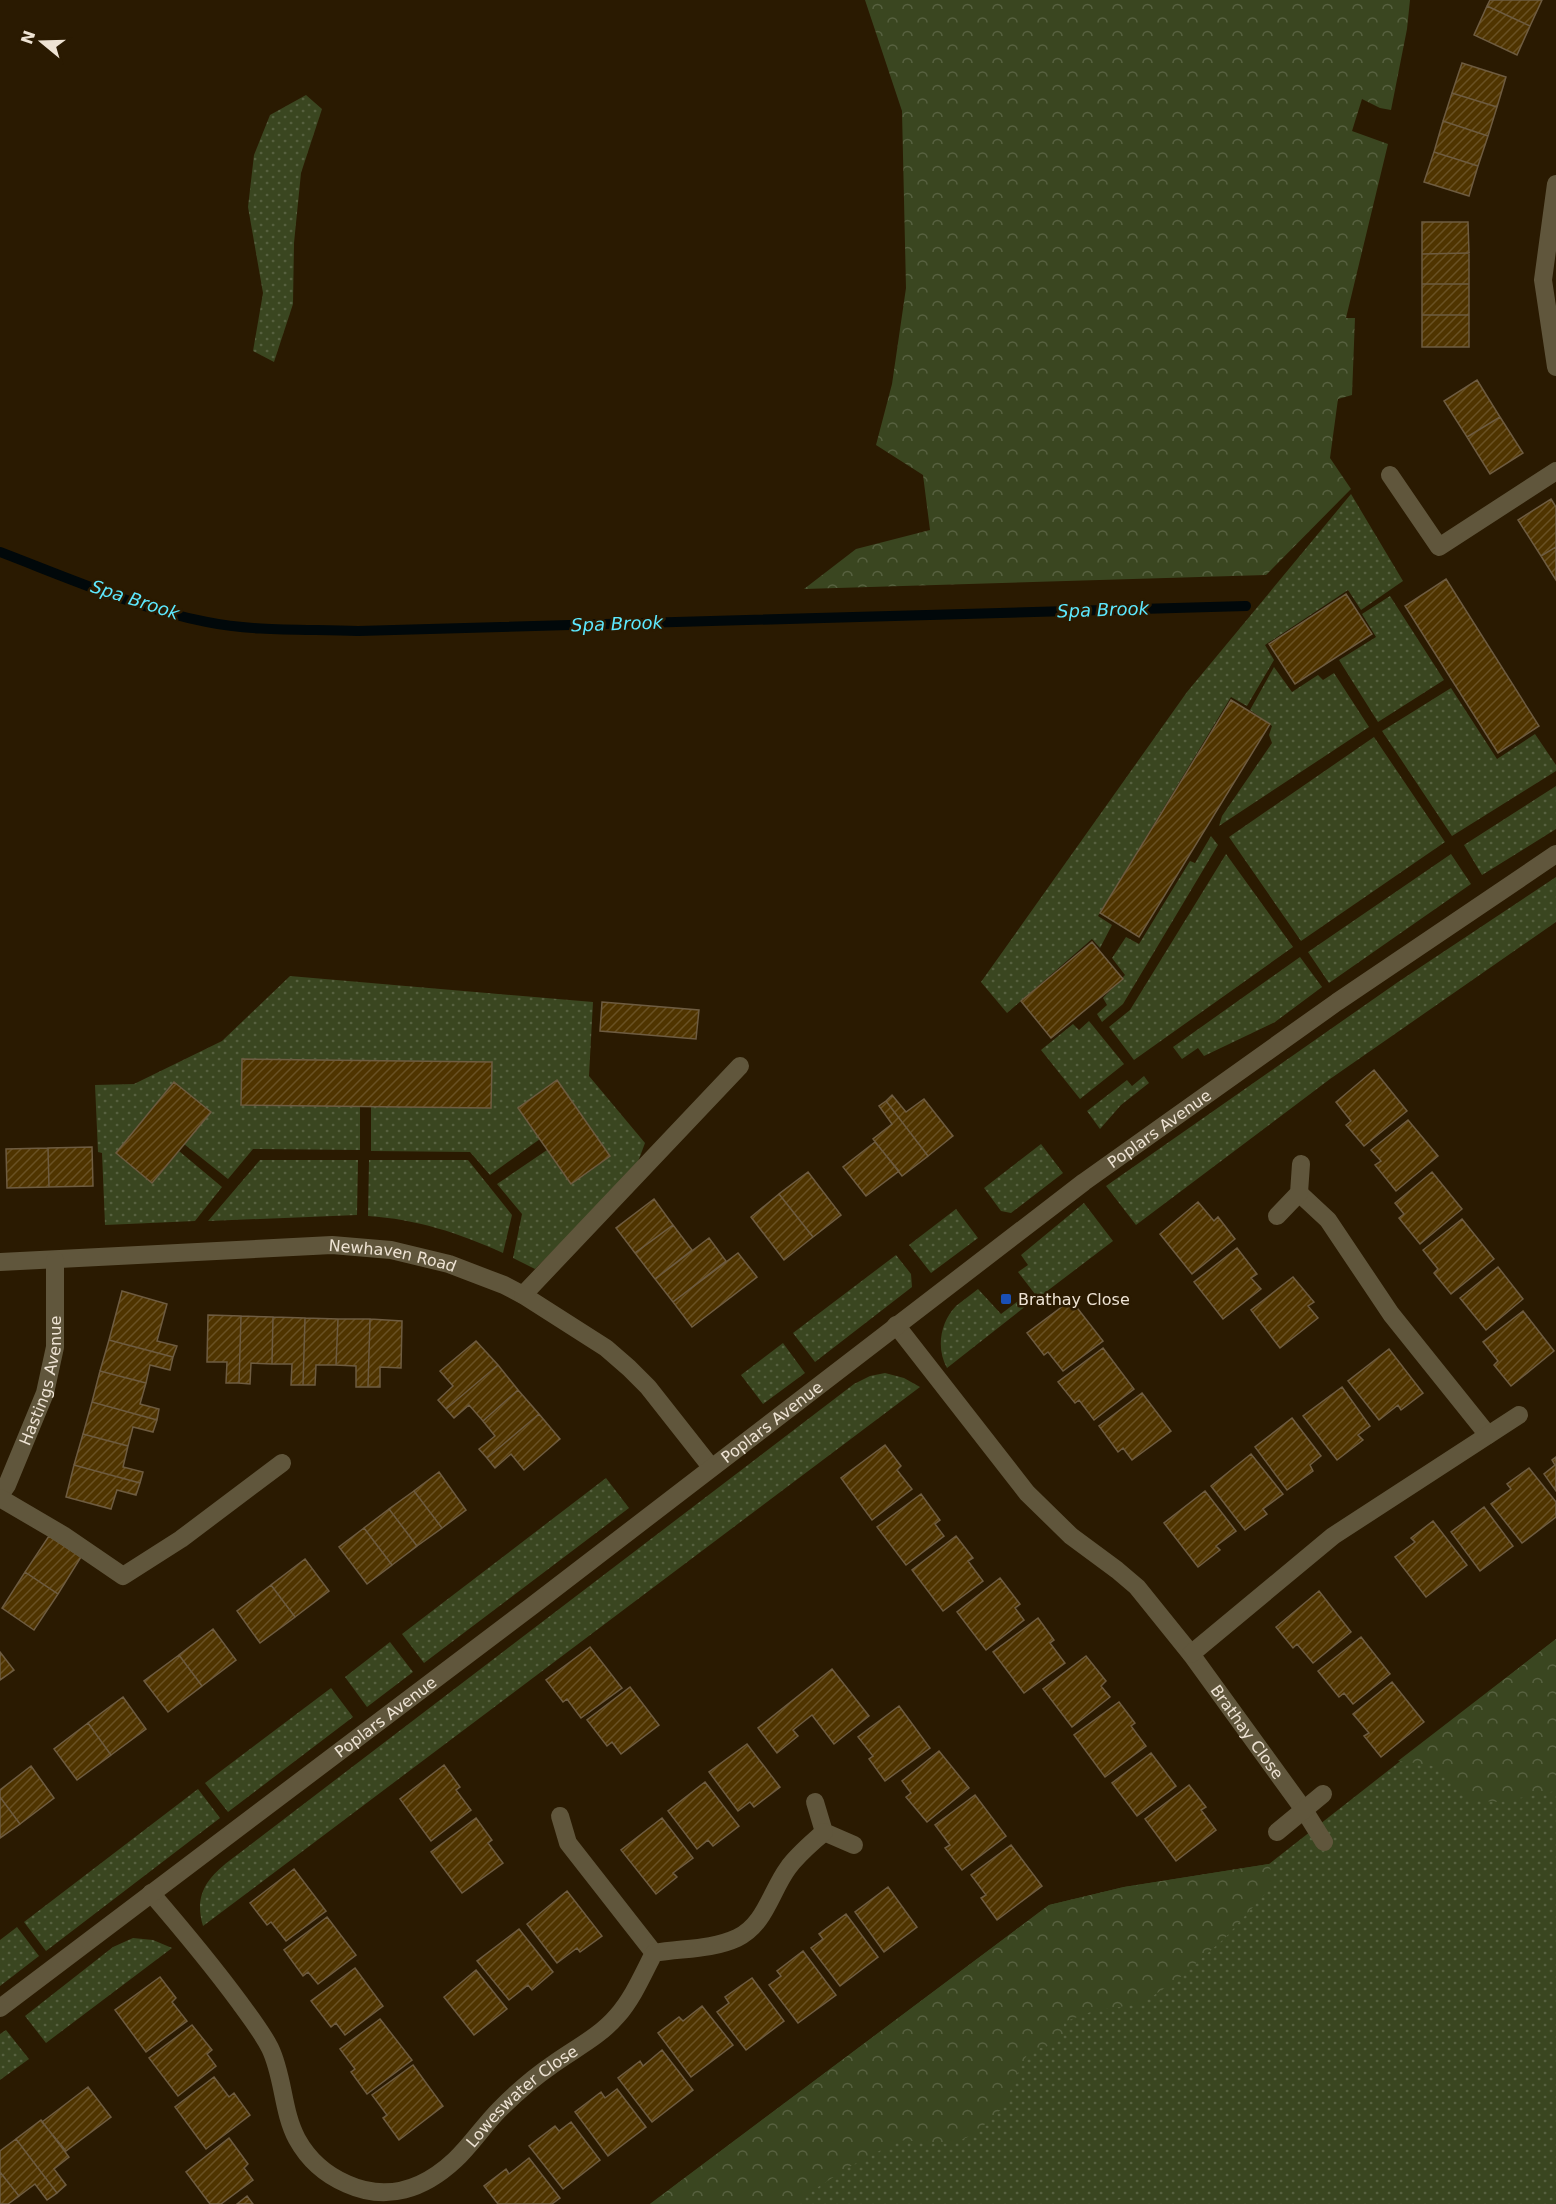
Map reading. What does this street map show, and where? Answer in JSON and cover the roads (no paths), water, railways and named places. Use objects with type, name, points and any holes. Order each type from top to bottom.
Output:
[{"type":"street","points":[[1556,184],[1544,280],[1556,367]]},
{"type":"street","points":[[1390,475],[1439,546],[1556,471]]},
{"type":"street","name":"Poplars Avenue","points":[[0,2008],[458,1662],[1084,1182],[1356,988],[1556,854]]},
{"type":"street","points":[[523,1295],[740,1066]]},
{"type":"street","points":[[1277,1216],[1299,1192],[1301,1164]]},
{"type":"street","points":[[1299,1192],[1328,1220],[1391,1314],[1488,1435]]},
{"type":"street","name":"Newhaven Road","points":[[0,1263],[332,1245],[391,1250],[449,1264],[504,1285],[580,1330],[629,1368],[648,1388],[711,1467]]},
{"type":"street","name":"Hastings Avenue","points":[[0,1496],[45,1393],[55,1347],[55,1260]]},
{"type":"street","name":"Brathay Close","points":[[896,1325],[1027,1493],[1071,1536],[1137,1587],[1191,1654],[1305,1810],[1324,1842]]},
{"type":"street","points":[[1191,1654],[1333,1536],[1519,1415]]},
{"type":"street","points":[[0,1496],[123,1576],[181,1539],[282,1463]]},
{"type":"street","points":[[1277,1833],[1323,1794]]},
{"type":"street","points":[[815,1802],[824,1832],[854,1845]]},
{"type":"street","points":[[560,1816],[568,1843],[654,1953],[710,1946],[738,1937],[752,1928],[763,1915],[779,1881],[790,1865],[824,1832]]},
{"type":"street","name":"Loweswater Close","points":[[151,1893],[214,1969],[261,2034],[279,2070],[289,2118],[297,2138],[310,2158],[355,2196],[402,2191],[440,2173],[457,2159],[478,2132],[524,2086],[604,2029],[618,2015],[630,1998],[654,1953]]},
{"type":"waterway","name":"Spa Brook","points":[[0,552],[102,592],[154,609],[207,622],[263,629],[358,631],[1246,606]]},
{"type":"place","name":"Brathay Close","points":[[1006,1299]]}]
